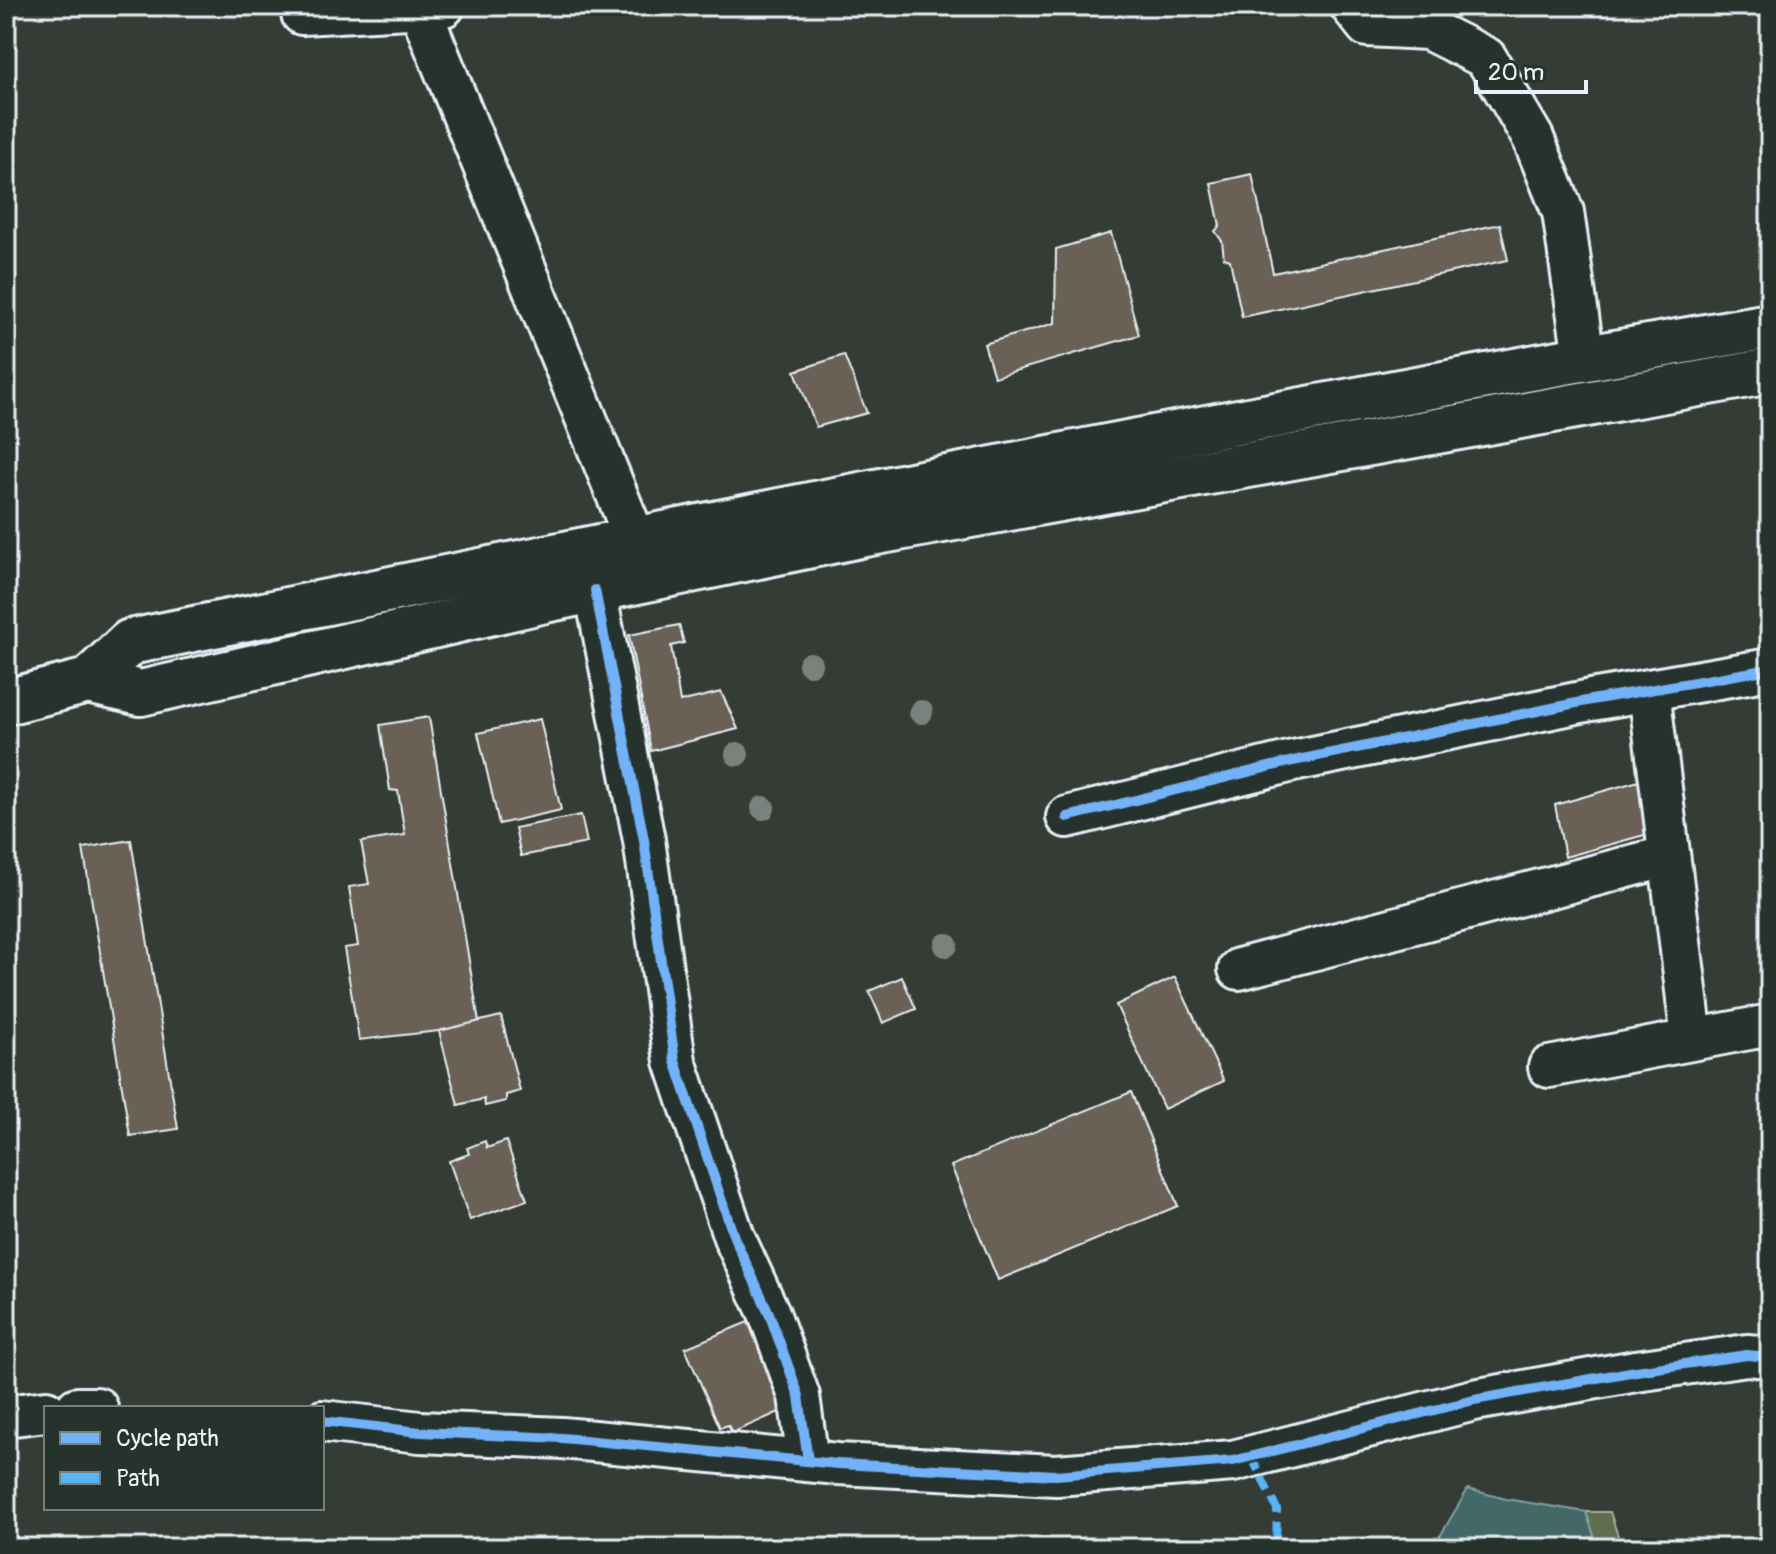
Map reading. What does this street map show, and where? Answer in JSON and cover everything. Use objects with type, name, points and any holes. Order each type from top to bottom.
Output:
[{"type":"highway","points":[[88,681],[130,642],[875,490],[1770,326]]},
{"type":"highway","points":[[6,702],[88,681],[141,693],[595,590],[865,534],[1770,371]]},
{"type":"street","points":[[1351,6],[1367,26],[1428,29],[1486,58],[1533,138],[1563,212],[1584,358]]},
{"type":"street","points":[[302,14],[432,7],[635,539]]},
{"type":"street","points":[[595,590],[644,840],[675,1061],[734,1237],[769,1313],[799,1396],[808,1461]]},
{"type":"street","points":[[1067,817],[1293,761],[1770,669]]},
{"type":"street","points":[[1649,691],[1692,1039]]},
{"type":"street","points":[[1239,969],[1669,856]]},
{"type":"street","points":[[1549,1067],[1770,1025]]},
{"type":"street","points":[[324,1421],[420,1432],[562,1438],[808,1461],[1056,1475],[1233,1461],[1474,1400],[1636,1371],[1747,1355],[1770,1357]]},
{"type":"street","points":[[6,1416],[44,1411]]},
{"type":"green space","points":[[1586,1512],[1610,1512],[1622,1548],[1598,1548]]},
{"type":"water","points":[[1468,1489],[1506,1499],[1586,1512],[1598,1548],[1419,1548],[1436,1543]]},
{"type":"building","points":[[1252,174],[1273,273],[1500,224],[1508,260],[1242,317],[1230,260],[1224,258],[1222,241],[1215,231],[1220,226],[1211,183]]},
{"type":"building","points":[[1111,233],[1139,335],[994,377],[984,344],[1055,323],[1056,249]]},
{"type":"building","points":[[844,355],[867,413],[816,427],[795,371]]},
{"type":"building","points":[[679,625],[684,643],[671,646],[680,702],[721,692],[738,729],[651,751],[629,635]]},
{"type":"building","points":[[429,717],[479,1022],[439,1031],[359,1040],[344,948],[358,946],[349,887],[369,884],[361,842],[405,835],[398,791],[390,790],[380,725]]},
{"type":"building","points":[[540,719],[561,810],[499,824],[478,733]]},
{"type":"building","points":[[1642,780],[1648,834],[1565,857],[1555,805]]},
{"type":"building","points":[[581,815],[587,843],[521,856],[515,828]]},
{"type":"building","points":[[131,840],[178,1129],[130,1136],[83,848]]},
{"type":"building","points":[[902,977],[916,1009],[883,1023],[869,991]]},
{"type":"building","points":[[1175,977],[1224,1081],[1164,1109],[1116,1005]]},
{"type":"building","points":[[501,1016],[520,1091],[506,1095],[506,1101],[485,1106],[484,1099],[458,1105],[439,1031]]},
{"type":"building","points":[[1131,1092],[1178,1206],[998,1280],[951,1166]]},
{"type":"building","points":[[485,1141],[487,1148],[506,1141],[527,1200],[470,1220],[449,1161],[469,1154],[467,1148]]},
{"type":"building","points":[[748,1322],[786,1409],[732,1433],[728,1425],[720,1428],[685,1348]]},
{"type":"marked path","points":[[1251,1456],[1277,1509],[1276,1548]]},
{"type":"cycle path","points":[[595,590],[644,840],[675,1061],[734,1237],[769,1313],[799,1396],[808,1461]]},
{"type":"cycle path","points":[[1067,817],[1293,761],[1591,700],[1770,669]]},
{"type":"cycle path","points":[[324,1421],[420,1432],[562,1438],[838,1464],[1056,1475],[1233,1461],[1474,1400],[1636,1371],[1747,1355],[1770,1357]]}]
